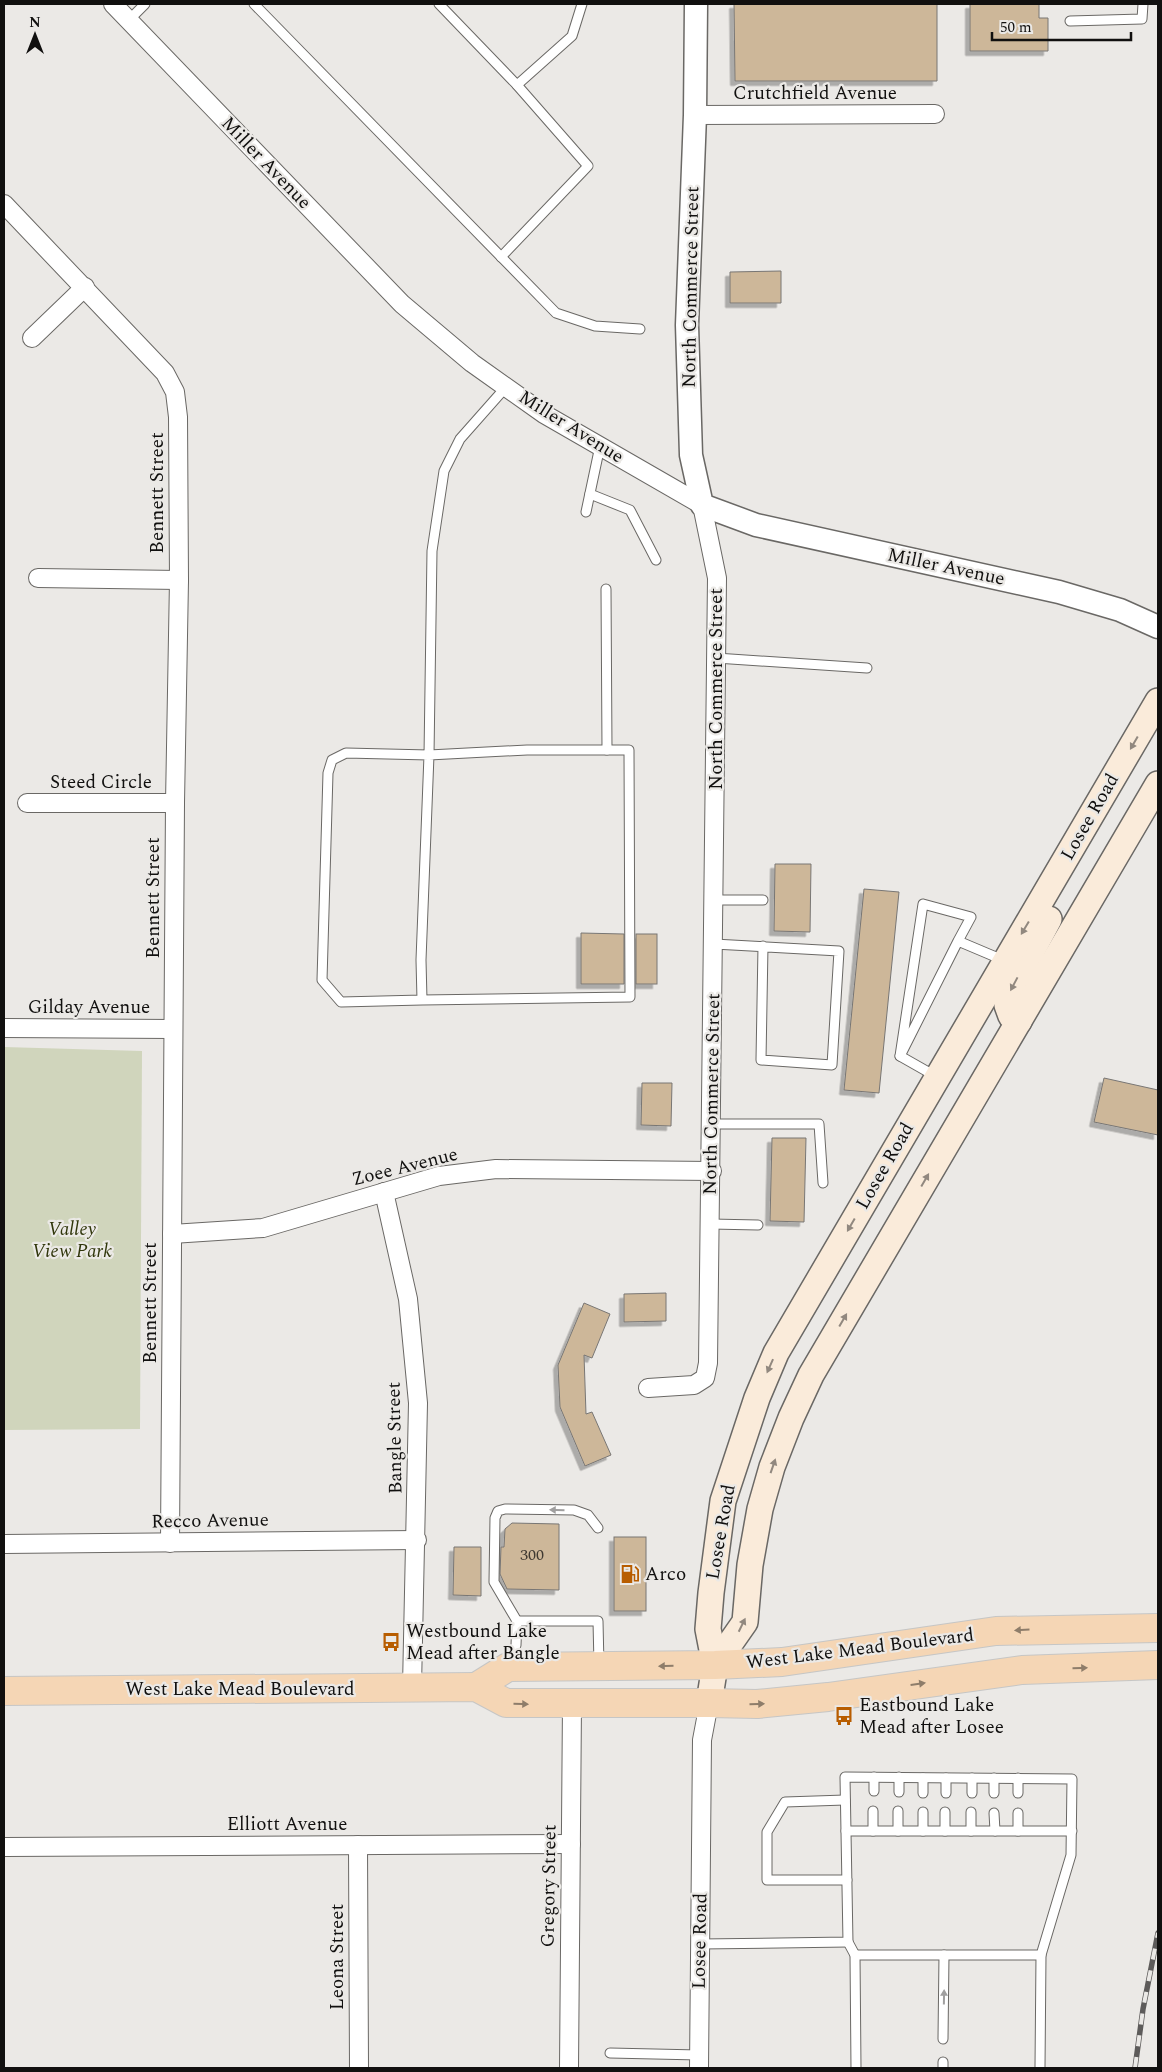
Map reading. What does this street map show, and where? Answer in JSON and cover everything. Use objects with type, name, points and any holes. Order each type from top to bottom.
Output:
[{"type":"main road","name":"Losee Road","points":[[709,1702],[715,1665],[708,1629],[716,1546],[723,1501],[757,1398],[776,1353],[1158,701]]},
{"type":"main road","name":"Losee Road","points":[[715,1665],[745,1622],[750,1565],[760,1509],[772,1467],[791,1418],[811,1375],[1158,784]]},
{"type":"main road","points":[[1019,1021],[1010,1016],[1007,1004],[1009,994],[1051,916],[1046,892]]},
{"type":"main road","name":"West Lake Mead Boulevard","points":[[508,1667],[715,1665],[782,1662],[996,1631],[1158,1628]]},
{"type":"main road","name":"West Lake Mead Boulevard","points":[[4,1691],[476,1687],[506,1704],[709,1702],[757,1704],[793,1701],[1022,1670],[1158,1664]]},
{"type":"main road","points":[[476,1687],[508,1667]]},
{"type":"street","name":"Miller Avenue","points":[[113,4],[402,304],[472,363],[544,414],[702,505],[756,525],[1059,592],[1120,610],[1158,627]]},
{"type":"street","name":"North Commerce Street","points":[[648,1388],[694,1385],[705,1378],[708,1363],[712,1172],[717,578],[691,455],[687,325],[695,115],[696,4]]},
{"type":"street","name":"Crutchfield Avenue","points":[[695,115],[935,114]]},
{"type":"street","name":"Bennett Street","points":[[4,204],[165,373],[175,392],[178,417],[179,580],[175,803],[170,1543]]},
{"type":"street","points":[[32,338],[85,287]]},
{"type":"street","points":[[38,578],[179,580]]},
{"type":"street","name":"Steed Circle","points":[[27,803],[175,803]]},
{"type":"street","name":"Gilday Avenue","points":[[4,1028],[173,1029]]},
{"type":"street","name":"Zoee Avenue","points":[[172,1234],[263,1228],[439,1176],[496,1169],[712,1172]]},
{"type":"street","name":"Bangle Street","points":[[384,1192],[408,1299],[418,1403],[417,1540],[412,1687]]},
{"type":"street","name":"Recco Avenue","points":[[4,1544],[417,1540]]},
{"type":"street","name":"Losee Road","points":[[699,2062],[702,1740],[709,1702]]},
{"type":"street","name":"Gregory Street","points":[[569,2068],[572,1704]]},
{"type":"street","name":"Elliott Avenue","points":[[4,1847],[571,1844]]},
{"type":"street","name":"Leona Street","points":[[358,1845],[358,2068]]},
{"type":"lane","points":[[129,20],[145,4]]},
{"type":"lane","points":[[254,4],[556,313],[595,326],[640,329]]},
{"type":"lane","points":[[439,4],[517,85],[588,166],[501,257]]},
{"type":"lane","points":[[517,85],[572,36],[582,4]]},
{"type":"lane","points":[[1070,21],[1142,19],[1143,4]]},
{"type":"lane","points":[[422,1000],[430,755],[432,551],[444,471],[460,439],[506,387]]},
{"type":"lane","points":[[586,512],[600,446]]},
{"type":"lane","points":[[590,494],[630,510],[656,560]]},
{"type":"lane","points":[[606,589],[607,750]]},
{"type":"lane","points":[[716,658],[867,668]]},
{"type":"lane","points":[[527,750],[607,750],[629,750],[630,998],[341,1002],[322,980],[328,773],[332,760],[346,753],[430,755],[527,750]]},
{"type":"lane","points":[[714,900],[763,900]]},
{"type":"lane","points":[[923,904],[972,917],[958,940],[900,1056],[923,904]]},
{"type":"lane","points":[[958,940],[1005,962]]},
{"type":"lane","points":[[714,944],[764,946],[839,951],[832,1065],[761,1060],[764,946]]},
{"type":"lane","points":[[900,1056],[937,1078]]},
{"type":"lane","points":[[712,1124],[819,1124],[823,1183]]},
{"type":"lane","points":[[711,1224],[758,1225]]},
{"type":"lane","points":[[508,1667],[516,1645],[517,1621],[494,1582],[495,1518],[498,1511],[505,1509],[574,1510],[588,1515],[598,1528]]},
{"type":"lane","points":[[517,1621],[598,1621],[599,1666]]},
{"type":"lane","points":[[856,2068],[855,1955],[848,1942],[845,1777],[1072,1779],[1071,1855],[1041,1955],[1040,2068]]},
{"type":"lane","points":[[874,1777],[874,1791]]},
{"type":"lane","points":[[898,1792],[899,1777]]},
{"type":"lane","points":[[923,1778],[923,1792]]},
{"type":"lane","points":[[946,1778],[946,1793]]},
{"type":"lane","points":[[972,1778],[972,1793]]},
{"type":"lane","points":[[994,1778],[994,1793]]},
{"type":"lane","points":[[1018,1778],[1018,1793]]},
{"type":"lane","points":[[845,1800],[785,1802],[767,1832],[767,1880],[847,1880]]},
{"type":"lane","points":[[873,1830],[874,1811]]},
{"type":"lane","points":[[898,1811],[898,1831]]},
{"type":"lane","points":[[923,1812],[923,1831]]},
{"type":"lane","points":[[945,1812],[945,1831]]},
{"type":"lane","points":[[972,1812],[972,1831]]},
{"type":"lane","points":[[994,1813],[995,1832]]},
{"type":"lane","points":[[1018,1813],[1018,1832]]},
{"type":"lane","points":[[846,1831],[1072,1831]]},
{"type":"lane","points":[[700,1944],[848,1942]]},
{"type":"lane","points":[[855,1955],[1041,1955]]},
{"type":"lane","points":[[943,2040],[944,1955]]},
{"type":"lane","points":[[610,2053],[699,2062]]},
{"type":"green space","name":"Valley View Park","points":[[4,1047],[142,1051],[140,1429],[4,1430]]},
{"type":"building","points":[[734,4],[937,4],[937,81],[735,81]]},
{"type":"building","points":[[970,4],[1039,4],[1039,18],[1048,18],[1048,51],[970,51]]},
{"type":"building","points":[[781,271],[781,303],[730,303],[730,272]]},
{"type":"building","points":[[775,864],[811,864],[810,932],[774,931]]},
{"type":"building","points":[[864,889],[899,892],[879,1093],[844,1090]]},
{"type":"building","points":[[581,933],[624,934],[624,984],[581,984]]},
{"type":"building","points":[[636,934],[657,934],[657,984],[636,984]]},
{"type":"building","points":[[1104,1078],[1158,1090],[1158,1135],[1094,1122]]},
{"type":"building","points":[[642,1083],[672,1083],[671,1126],[641,1125]]},
{"type":"building","points":[[772,1138],[806,1138],[804,1222],[770,1221]]},
{"type":"building","points":[[666,1293],[666,1321],[624,1322],[624,1294]]},
{"type":"building","points":[[584,1303],[610,1314],[592,1358],[584,1355],[586,1414],[592,1412],[611,1455],[585,1466],[560,1407],[558,1365]]},
{"type":"building","points":[[512,1523],[559,1524],[559,1590],[507,1589],[500,1574],[501,1547],[504,1547],[505,1529]]},
{"type":"building","name":"Arco","points":[[614,1537],[646,1537],[646,1611],[614,1611]]},
{"type":"building","points":[[454,1547],[481,1547],[481,1596],[453,1595]]},
{"type":"railway","points":[[1135,2068],[1143,2009],[1158,1933]]},
{"type":"place","name":"Arco","points":[[630,1574]]},
{"type":"place","name":"Westbound Lake Mead after Bangle","points":[[391,1642]]},
{"type":"place","name":"Eastbound Lake Mead after Losee","points":[[844,1716]]}]
